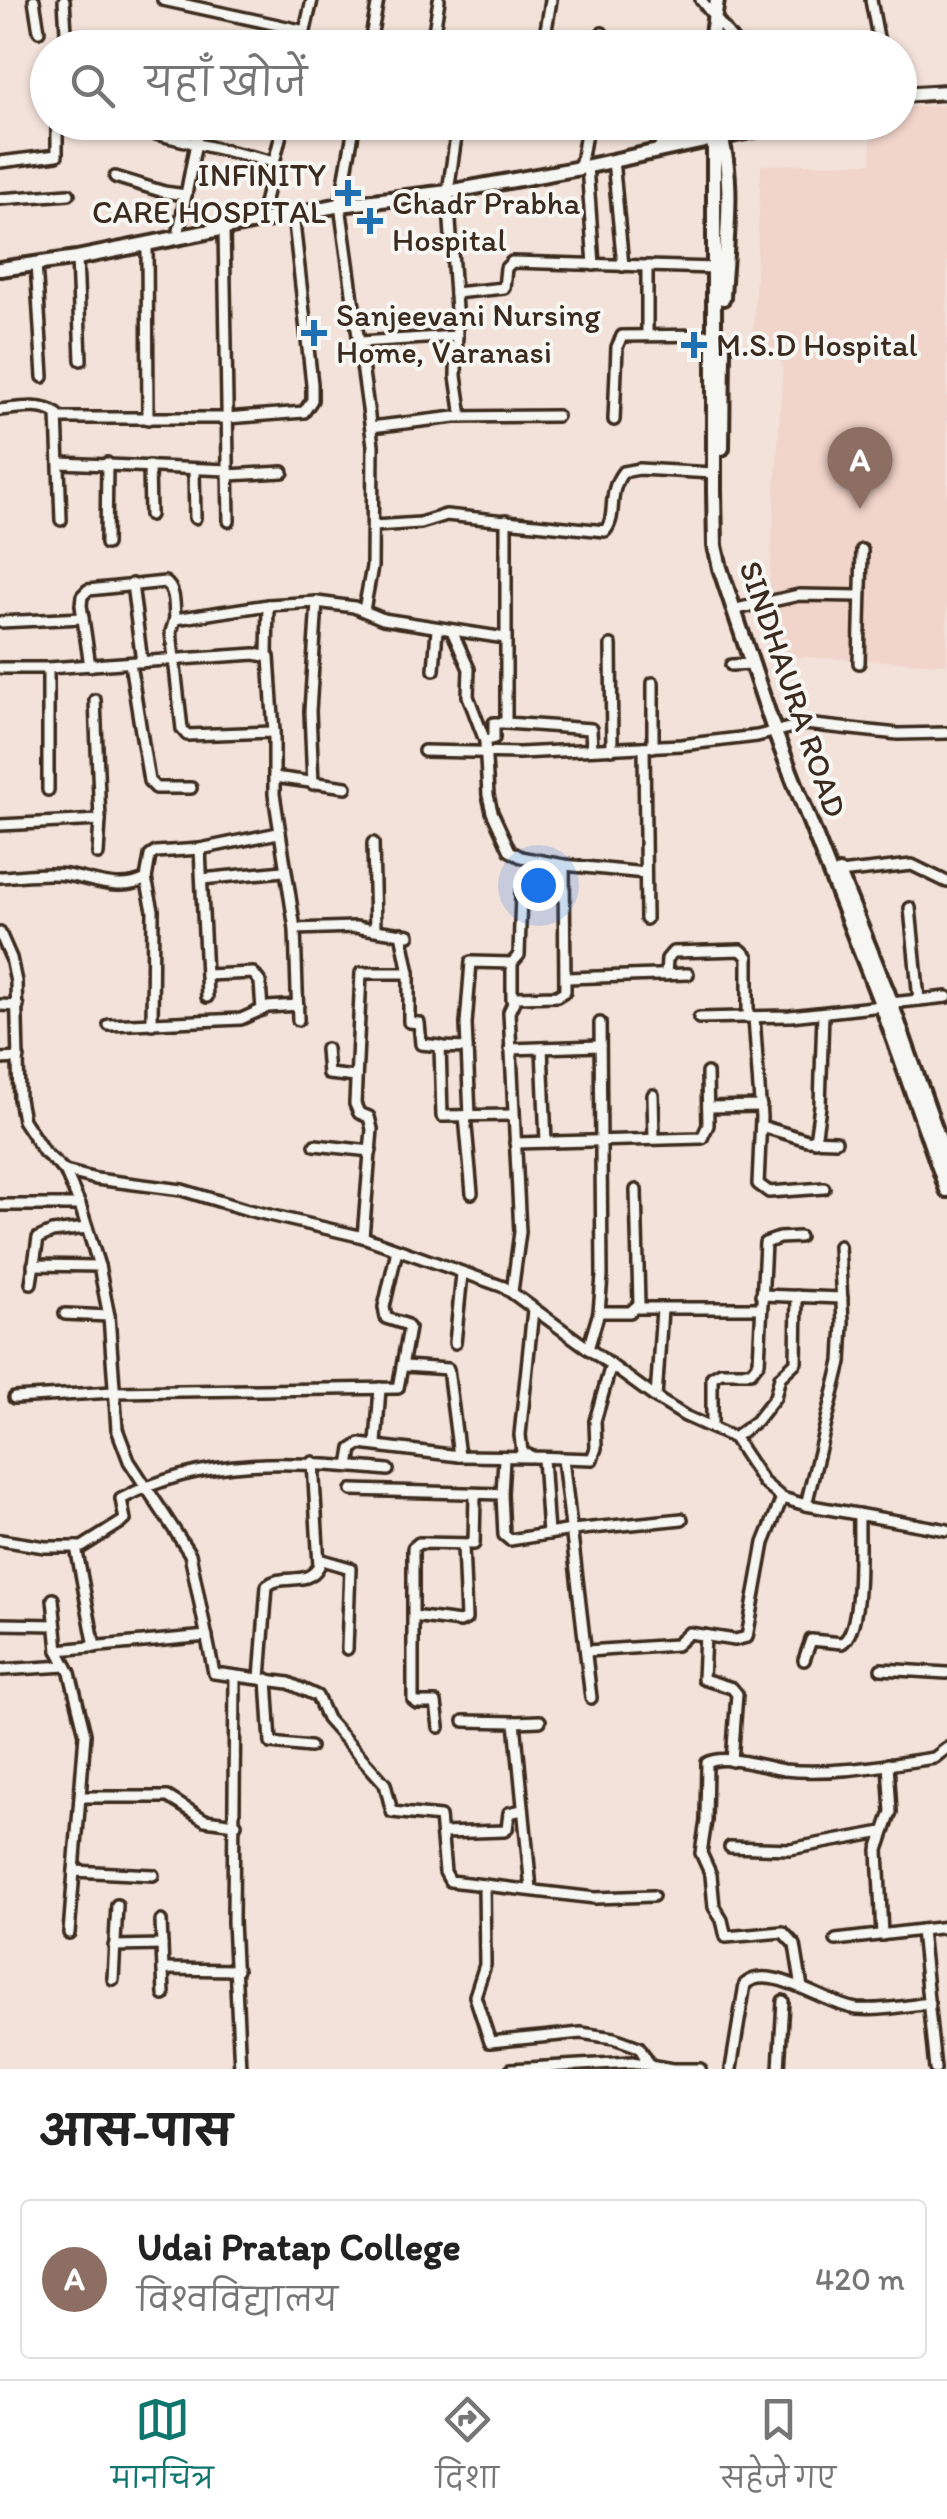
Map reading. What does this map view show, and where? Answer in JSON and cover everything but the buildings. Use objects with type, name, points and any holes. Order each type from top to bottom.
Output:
[{"type":"street","points":[[34,0],[39,30]]},
{"type":"street","points":[[64,0],[65,30]]},
{"type":"street","points":[[163,0],[300,30]]},
{"type":"street","points":[[305,30],[312,0]]},
{"type":"street","points":[[373,30],[378,0]]},
{"type":"street","points":[[434,30],[438,0]]},
{"type":"street","points":[[547,30],[552,0]]},
{"type":"street","points":[[701,0],[724,30]]},
{"type":"street","points":[[712,30],[717,0]]},
{"type":"street","points":[[871,0],[877,30]]},
{"type":"street","points":[[917,95],[947,92]]},
{"type":"street","points":[[0,162],[57,155],[57,140]]},
{"type":"street","points":[[186,140],[274,162]]},
{"type":"street","points":[[268,217],[280,140]]},
{"type":"street","points":[[352,140],[340,204],[371,427],[374,526],[364,610]]},
{"type":"street","points":[[455,140],[448,192],[456,376],[462,417]]},
{"type":"street","points":[[586,140],[584,167],[594,265]]},
{"type":"street","points":[[656,150],[664,140]]},
{"type":"street","points":[[62,258],[75,251],[179,231],[340,204],[448,192],[708,140]]},
{"type":"street","points":[[718,140],[726,202],[722,306],[723,548],[778,729],[838,873],[947,1162]]},
{"type":"street","name":"SINDHAURA ROAD","points":[[718,140],[714,473],[718,557],[778,729],[886,1004],[947,1190]]},
{"type":"street","points":[[179,231],[195,142]]},
{"type":"street","points":[[612,160],[623,266]]},
{"type":"street","points":[[115,177],[164,192],[186,194]]},
{"type":"street","points":[[0,199],[69,194]]},
{"type":"street","points":[[0,410],[49,410],[58,418],[148,419],[295,416],[310,408],[293,214]]},
{"type":"street","points":[[0,268],[77,258],[268,217]]},
{"type":"street","points":[[224,228],[229,522]]},
{"type":"street","points":[[146,244],[148,419]]},
{"type":"street","points":[[77,258],[80,360]]},
{"type":"street","points":[[455,293],[504,288],[506,268],[512,262],[715,268]]},
{"type":"street","points":[[36,263],[44,377]]},
{"type":"street","points":[[647,266],[647,335]]},
{"type":"street","points":[[614,420],[618,341],[630,334],[714,335]]},
{"type":"street","points":[[360,342],[457,336]]},
{"type":"street","points":[[371,427],[462,417],[557,416]]},
{"type":"street","points":[[58,418],[62,520]]},
{"type":"street","points":[[60,463],[283,472]]},
{"type":"street","points":[[106,544],[107,464]]},
{"type":"street","points":[[150,466],[150,516]]},
{"type":"street","points":[[374,526],[407,524],[446,515],[605,531],[610,525],[613,488],[624,472],[639,469],[714,473]]},
{"type":"street","points":[[194,471],[194,518]]},
{"type":"street","points":[[506,520],[506,723]]},
{"type":"street","points":[[859,663],[862,550]]},
{"type":"street","points":[[90,666],[82,596],[88,590],[165,582],[170,586],[175,619],[171,632],[182,730],[187,735],[274,732]]},
{"type":"street","points":[[132,584],[149,781],[156,788],[191,788]]},
{"type":"street","points":[[741,608],[799,595],[860,596]]},
{"type":"street","points":[[175,619],[316,602],[364,610],[383,619],[505,638]]},
{"type":"street","points":[[313,784],[310,696],[316,602]]},
{"type":"street","points":[[268,605],[267,655],[278,833],[295,929],[298,1020]]},
{"type":"street","points":[[0,622],[83,618]]},
{"type":"street","points":[[434,670],[437,628]]},
{"type":"street","points":[[454,632],[469,669],[468,696],[484,741],[492,812],[510,851],[521,857],[564,865],[645,873]]},
{"type":"street","points":[[611,644],[612,748]]},
{"type":"street","points":[[0,668],[267,655]]},
{"type":"street","points":[[731,665],[754,664]]},
{"type":"street","points":[[48,668],[48,790]]},
{"type":"street","points":[[646,918],[648,747],[653,682]]},
{"type":"street","points":[[95,700],[98,854]]},
{"type":"street","points":[[484,741],[494,738],[494,723],[590,729],[592,750]]},
{"type":"street","points":[[424,751],[486,753],[648,747],[747,737],[806,724],[898,734],[947,732]]},
{"type":"street","points":[[274,777],[346,786]]},
{"type":"street","points":[[0,825],[100,820]]},
{"type":"street","points":[[152,1024],[153,910],[146,879],[150,856],[278,833]]},
{"type":"street","points":[[373,843],[374,929]]},
{"type":"street","points":[[200,849],[207,997]]},
{"type":"street","points":[[512,1000],[562,994],[566,978],[564,865]]},
{"type":"street","points":[[838,873],[912,865],[947,882]]},
{"type":"street","points":[[202,879],[284,871]]},
{"type":"street","points":[[0,876],[67,875],[97,883],[122,884],[146,879]]},
{"type":"street","points":[[472,1193],[468,1116],[470,962],[512,963],[520,956],[521,893]]},
{"type":"street","points":[[910,908],[919,1000]]},
{"type":"street","points":[[295,929],[374,929],[405,934],[410,973],[408,1022],[420,1023],[421,1044],[468,1048]]},
{"type":"street","points":[[0,933],[11,958],[18,1006],[19,1099],[23,1120],[44,1152],[65,1171],[80,1206],[110,1316],[117,1429],[144,1487],[190,1554],[214,1673],[289,1683],[318,1696],[326,1719],[385,1784],[392,1812],[437,1815],[443,1833],[447,1880],[596,1898],[653,1896]]},
{"type":"street","points":[[666,975],[667,959],[672,952],[741,950],[748,957],[761,1106],[757,1169],[761,1188],[774,1192],[824,1188]]},
{"type":"street","points":[[512,963],[510,1049],[520,1232],[512,1292]]},
{"type":"street","points":[[206,974],[253,973],[260,982],[262,1010]]},
{"type":"street","points":[[363,1237],[372,1120],[356,1109],[361,973],[410,973]]},
{"type":"street","points":[[566,978],[688,974]]},
{"type":"street","points":[[699,1018],[823,1013],[947,997]]},
{"type":"street","points":[[109,1025],[241,1018],[262,1010],[298,1005]]},
{"type":"street","points":[[0,1006],[18,1006]]},
{"type":"street","points":[[815,1141],[823,1013]]},
{"type":"street","points":[[588,1348],[599,1312],[600,1022]]},
{"type":"street","points":[[510,1049],[600,1046]]},
{"type":"street","points":[[440,1047],[442,1116],[513,1115]]},
{"type":"street","points":[[542,1048],[546,1142]]},
{"type":"street","points":[[326,1049],[328,1074],[356,1078]]},
{"type":"street","points":[[0,1059],[19,1058]]},
{"type":"street","points":[[515,1143],[702,1138],[708,1125],[707,1073]]},
{"type":"street","points":[[654,1095],[654,1138]]},
{"type":"street","points":[[708,1108],[761,1106]]},
{"type":"street","points":[[762,1126],[815,1141],[836,1141]]},
{"type":"street","points":[[315,1145],[372,1151]]},
{"type":"street","points":[[65,1171],[182,1190],[363,1237],[512,1292],[656,1398],[734,1438],[764,1482],[782,1498],[947,1530]]},
{"type":"street","points":[[636,1190],[638,1308]]},
{"type":"street","points":[[0,1205],[80,1206]]},
{"type":"street","points":[[31,1282],[38,1238],[52,1232],[87,1228]]},
{"type":"street","points":[[712,1428],[712,1377],[720,1372],[744,1373],[756,1368],[765,1243],[799,1237]]},
{"type":"street","points":[[806,1505],[841,1362],[839,1246]]},
{"type":"street","points":[[14,1398],[401,1386],[408,1326],[388,1320],[384,1307],[396,1250]]},
{"type":"street","points":[[32,1265],[99,1266]]},
{"type":"street","points":[[456,1343],[462,1274]]},
{"type":"street","points":[[761,1294],[842,1298]]},
{"type":"street","points":[[734,1438],[756,1421],[775,1396],[780,1377],[794,1366],[797,1296]]},
{"type":"street","points":[[599,1312],[630,1312],[638,1308],[761,1308]]},
{"type":"street","points":[[656,1398],[662,1308]]},
{"type":"street","points":[[533,1310],[520,1440],[522,1452],[538,1457]]},
{"type":"street","points":[[65,1314],[110,1316]]},
{"type":"street","points":[[348,1466],[356,1445],[376,1444],[459,1456],[586,1460],[596,1455],[594,1420],[611,1365]]},
{"type":"street","points":[[405,1366],[448,1369],[459,1456]]},
{"type":"street","points":[[376,1444],[380,1388]]},
{"type":"street","points":[[538,1457],[548,1534]]},
{"type":"street","points":[[563,1458],[591,1698]]},
{"type":"street","points":[[504,1459],[505,1539],[682,1520]]},
{"type":"street","points":[[310,1747],[271,1743],[264,1679],[267,1586],[276,1580],[301,1580],[317,1572],[313,1462]]},
{"type":"street","points":[[0,1540],[45,1547],[82,1547],[125,1520],[121,1500],[144,1487],[236,1466],[313,1462],[388,1470]]},
{"type":"street","points":[[352,1490],[502,1494]]},
{"type":"street","points":[[439,1727],[436,1703],[417,1704],[413,1700],[414,1544],[474,1544],[476,1494]]},
{"type":"street","points":[[587,1652],[669,1646],[682,1642],[689,1633],[735,1640],[747,1637],[764,1543],[782,1498]]},
{"type":"street","points":[[804,1660],[811,1640],[842,1643],[852,1634],[859,1514]]},
{"type":"street","points":[[412,1616],[464,1621],[463,1545]]},
{"type":"street","points":[[76,1547],[95,1647]]},
{"type":"street","points":[[319,1559],[350,1568],[346,1648]]},
{"type":"street","points":[[53,1600],[58,1650],[84,1723],[70,1933]]},
{"type":"street","points":[[0,1624],[56,1625]]},
{"type":"street","points":[[706,1635],[704,1680],[732,1688],[738,1694],[732,1762]]},
{"type":"street","points":[[58,1650],[207,1636]]},
{"type":"street","points":[[0,1670],[66,1666]]},
{"type":"street","points":[[881,1669],[947,1673]]},
{"type":"street","points":[[235,1678],[233,1921],[240,2069]]},
{"type":"street","points":[[464,1721],[540,1721]]},
{"type":"street","points":[[516,1722],[531,1889]]},
{"type":"street","points":[[802,1988],[798,1955],[790,1937],[776,1931],[726,1937],[714,1907],[711,1875],[701,1853],[709,1760],[816,1771],[945,1754]]},
{"type":"street","points":[[882,1935],[878,1850],[891,1812],[888,1764]]},
{"type":"street","points":[[81,1798],[168,1797],[205,1820],[236,1824]]},
{"type":"street","points":[[443,1833],[504,1831],[509,1813],[522,1810]]},
{"type":"street","points":[[730,1847],[790,1850],[883,1832]]},
{"type":"street","points":[[74,1871],[154,1875]]},
{"type":"street","points":[[484,1885],[485,1965],[476,1996],[490,2042],[595,2033],[639,2046],[650,2065]]},
{"type":"street","points":[[113,1979],[117,1905]]},
{"type":"street","points":[[161,1920],[164,1995]]},
{"type":"street","points":[[836,1940],[947,1927]]},
{"type":"street","points":[[921,1930],[935,2069]]},
{"type":"street","points":[[114,1946],[162,1945]]},
{"type":"street","points":[[162,1969],[237,1970]]},
{"type":"street","points":[[731,2069],[747,1981],[766,1977],[859,2009],[929,2004]]},
{"type":"street","points":[[779,2069],[783,2001]]},
{"type":"street","points":[[511,2069],[650,2065],[700,2069]]},
{"type":"shaded area","points":[[947,105],[947,664],[765,655],[783,364],[753,338],[761,165],[871,163],[871,140],[917,140],[917,106]]},
{"type":"place","name":"INFINITY CARE HOSPITAL","points":[[348,193]]},
{"type":"place","name":"Chadr Prabha Hospital","points":[[370,221]]},
{"type":"place","name":"Sanjeevani Nursing Home, Varanasi","points":[[314,333]]},
{"type":"place","name":"M.S.D Hospital","points":[[694,345]]},
{"type":"place","name":"Udai Pratap College","points":[[860,509]]}]
